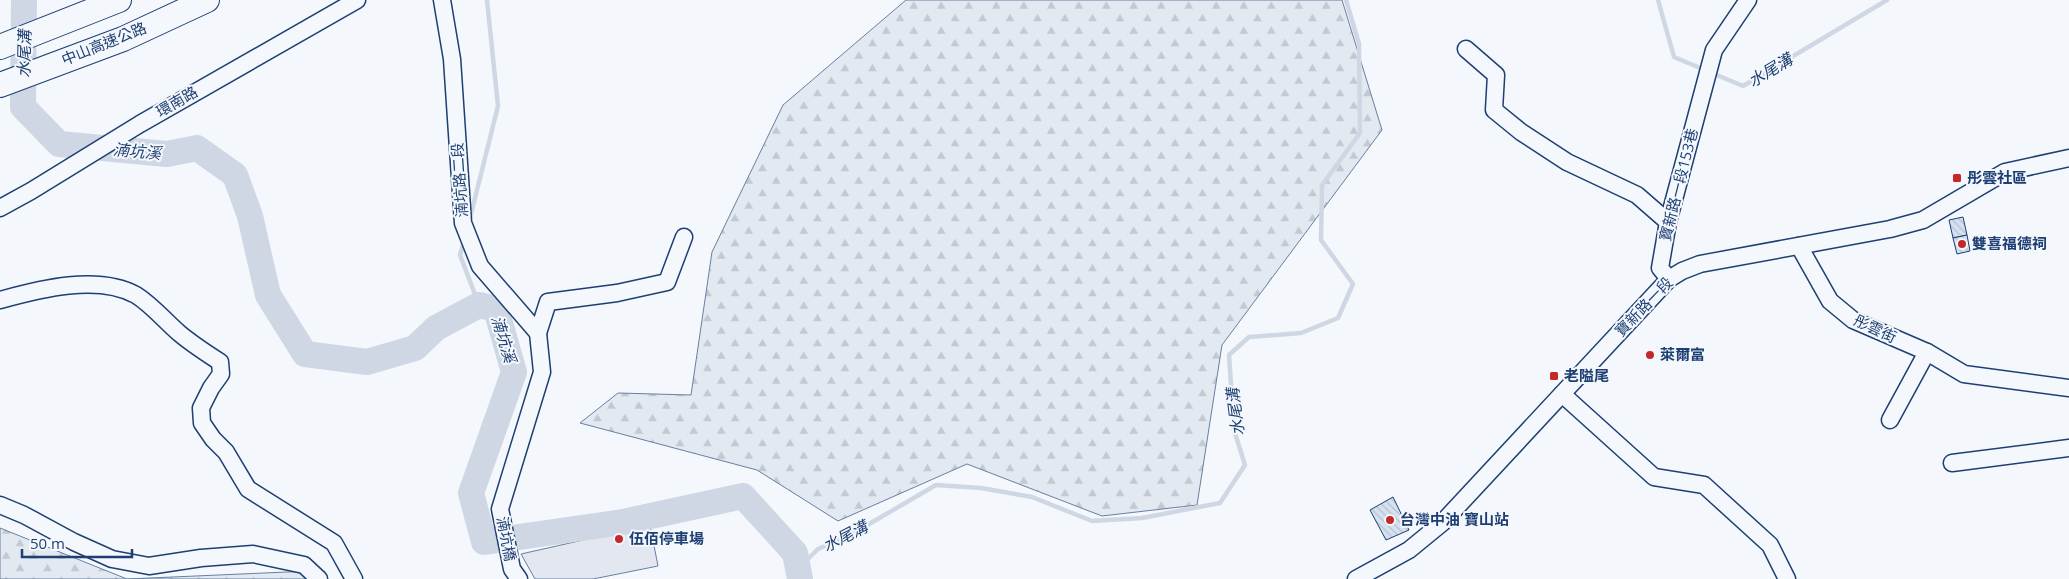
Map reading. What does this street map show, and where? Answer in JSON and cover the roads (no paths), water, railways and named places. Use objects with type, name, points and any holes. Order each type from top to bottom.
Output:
[{"type":"highway","points":[[0,47],[119,0]]},
{"type":"highway","name":"中山高速公路","points":[[0,85],[123,39],[207,0]]},
{"type":"street","name":"環南路","points":[[0,208],[357,0]]},
{"type":"street","name":"湳坑路二段","points":[[442,0],[452,59],[463,223],[480,266],[538,333]]},
{"type":"street","name":"寶新路一段153巷","points":[[1669,279],[1660,268],[1668,222],[1703,88],[1714,50],[1748,0]]},
{"type":"street","points":[[1466,49],[1496,74],[1494,110],[1521,132],[1567,162],[1637,195],[1668,222]]},
{"type":"street","name":"寶新路一段","points":[[1356,579],[1409,550],[1442,523],[1669,279],[1682,271],[1700,264],[1890,230],[1923,220],[2005,172],[2069,158]]},
{"type":"street","points":[[538,333],[548,302],[617,293],[667,282],[684,237]]},
{"type":"street","name":"彤雲街","points":[[1799,246],[1830,301],[1853,320],[1927,352],[1964,374],[2069,388]]},
{"type":"street","points":[[0,300],[58,287],[96,285],[118,288],[136,296],[152,307],[180,334],[220,362],[221,374],[210,388],[201,408],[202,424],[212,439],[226,452],[248,489],[334,543],[354,579]]},
{"type":"street","name":"湳坑橋","points":[[515,574],[500,509],[542,372],[538,333]]},
{"type":"street","points":[[1890,420],[1927,352]]},
{"type":"street","points":[[1562,394],[1654,477],[1704,485],[1770,545],[1787,579]]},
{"type":"street","points":[[1952,463],[2069,448]]},
{"type":"street","points":[[0,506],[24,515],[112,560],[149,566],[201,558],[253,554],[304,565],[319,579]]},
{"type":"waterway","name":"湳坑溪","points":[[24,0],[23,107],[59,144],[167,154],[197,148],[235,175],[250,216],[268,295],[305,354],[367,362],[415,348],[436,328],[479,305],[496,309],[514,372],[471,493],[484,542],[623,522],[743,496],[795,553],[800,579]]},
{"type":"waterway","points":[[469,222],[498,106],[487,0]]},
{"type":"waterway","name":"水尾溝","points":[[798,569],[818,549],[852,534],[936,485],[981,488],[1032,497],[1092,521],[1142,518],[1220,503],[1245,465],[1234,430],[1229,355],[1249,337],[1301,333],[1338,318],[1353,284],[1321,240],[1322,185],[1360,133],[1359,44],[1346,0]]},
{"type":"waterway","name":"水尾溝","points":[[1658,0],[1674,57],[1705,70]]},
{"type":"waterway","name":"水尾溝","points":[[1712,73],[1743,86],[1887,0]]},
{"type":"waterway","points":[[464,242],[460,255],[479,305]]},
{"type":"place","name":"彤雲社區","points":[[1957,178]]},
{"type":"place","name":"雙喜福德祠","points":[[1962,244]]},
{"type":"place","name":"萊爾富","points":[[1650,355]]},
{"type":"place","name":"老隘尾","points":[[1554,376]]},
{"type":"place","name":"台灣中油 寶山站","points":[[1390,520]]},
{"type":"place","name":"伍佰停車場","points":[[619,539]]}]
